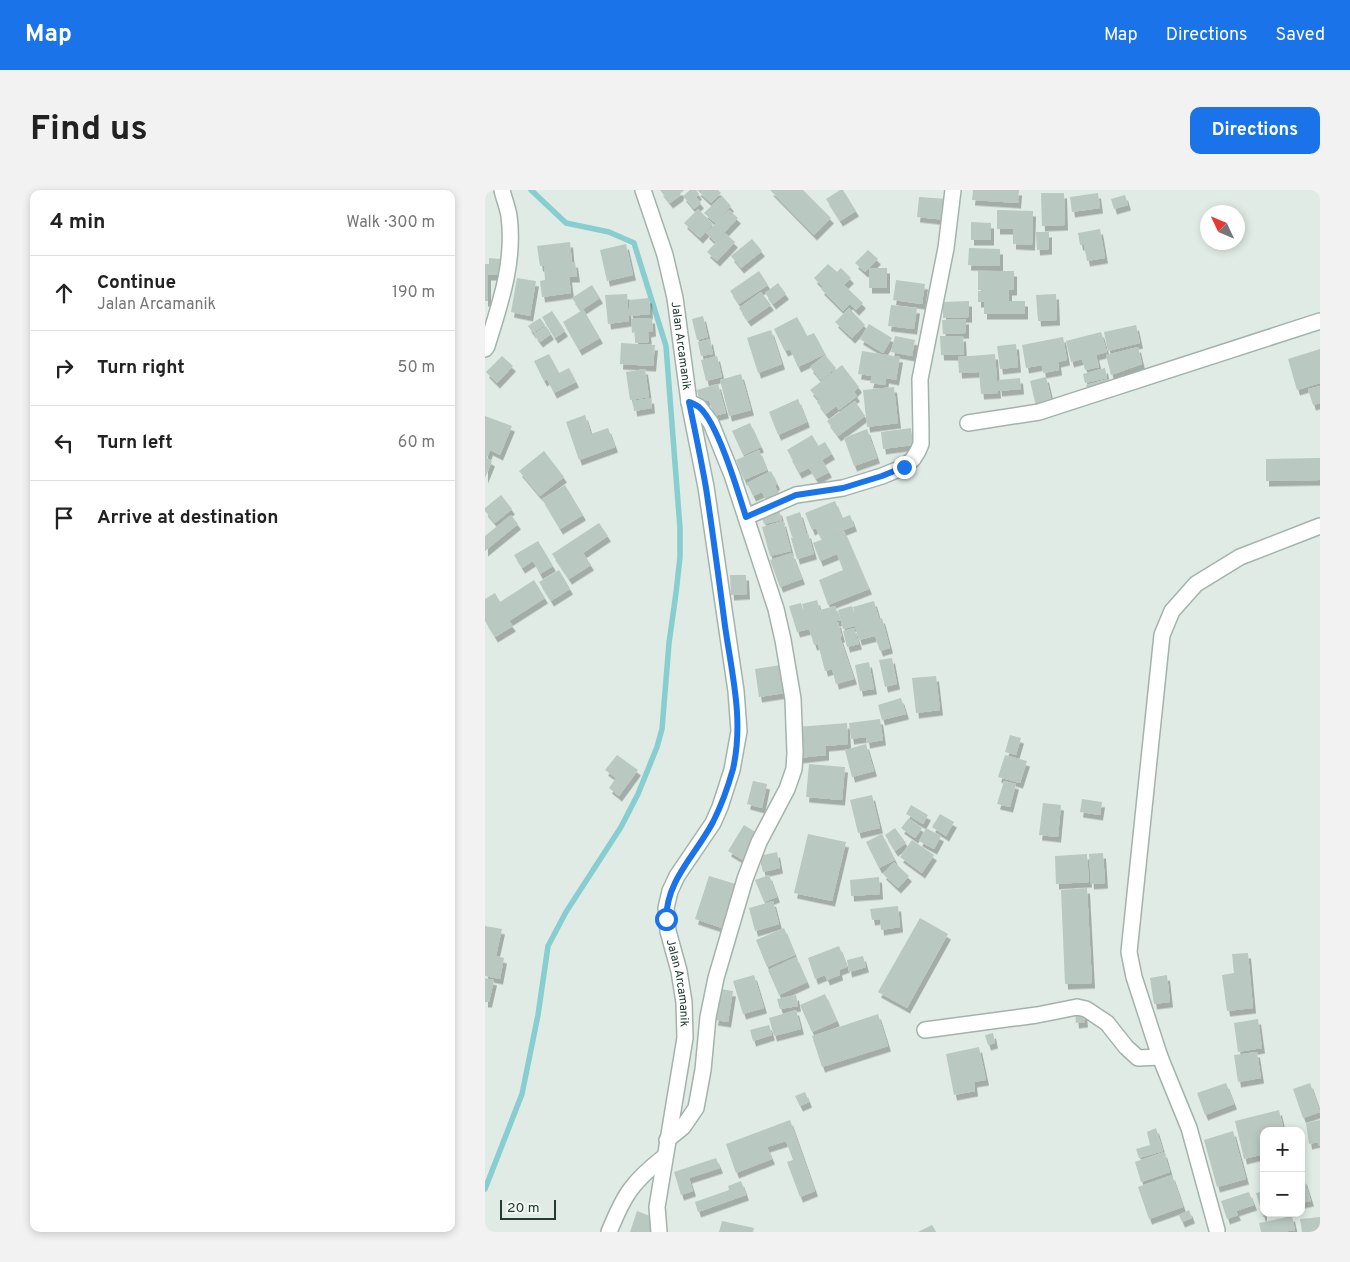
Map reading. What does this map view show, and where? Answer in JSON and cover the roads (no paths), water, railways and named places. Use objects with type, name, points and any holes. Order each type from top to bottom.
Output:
[{"type":"street","points":[[485,349],[503,297],[509,267],[509,216],[501,190]]},
{"type":"street","name":"Jalan Arcamanik","points":[[643,190],[665,255],[675,298],[689,402],[706,487],[736,691],[739,731],[732,770],[720,807],[677,876],[670,891],[666,908],[666,919],[679,971],[685,1018],[683,1054],[657,1207],[659,1232]]},
{"type":"street","points":[[746,517],[796,495],[843,488],[882,476],[904,467],[919,451],[921,438],[920,379],[947,248],[953,190]]},
{"type":"street","points":[[968,423],[1039,412],[1320,322]]},
{"type":"street","points":[[667,1140],[683,1127],[696,1108],[716,978],[745,880],[759,842],[787,788],[794,769],[795,733],[793,699],[783,640],[775,609],[733,476],[711,423],[699,407],[689,402]]},
{"type":"street","points":[[1215,1231],[1189,1128],[1160,1057],[1134,976],[1129,952],[1162,635],[1173,612],[1196,584],[1240,558],[1320,526]]},
{"type":"street","points":[[925,1030],[1037,1015],[1077,1007],[1086,1009],[1107,1023],[1138,1058],[1160,1057]]},
{"type":"street","points":[[609,1232],[621,1203],[630,1188],[640,1176],[664,1157]]},
{"type":"waterway","points":[[485,1189],[522,1094],[538,1015],[548,946],[566,912],[621,827],[638,794],[657,747],[662,729],[669,643],[680,557],[680,528],[666,346],[634,243],[609,232],[566,223],[531,190]]}]
